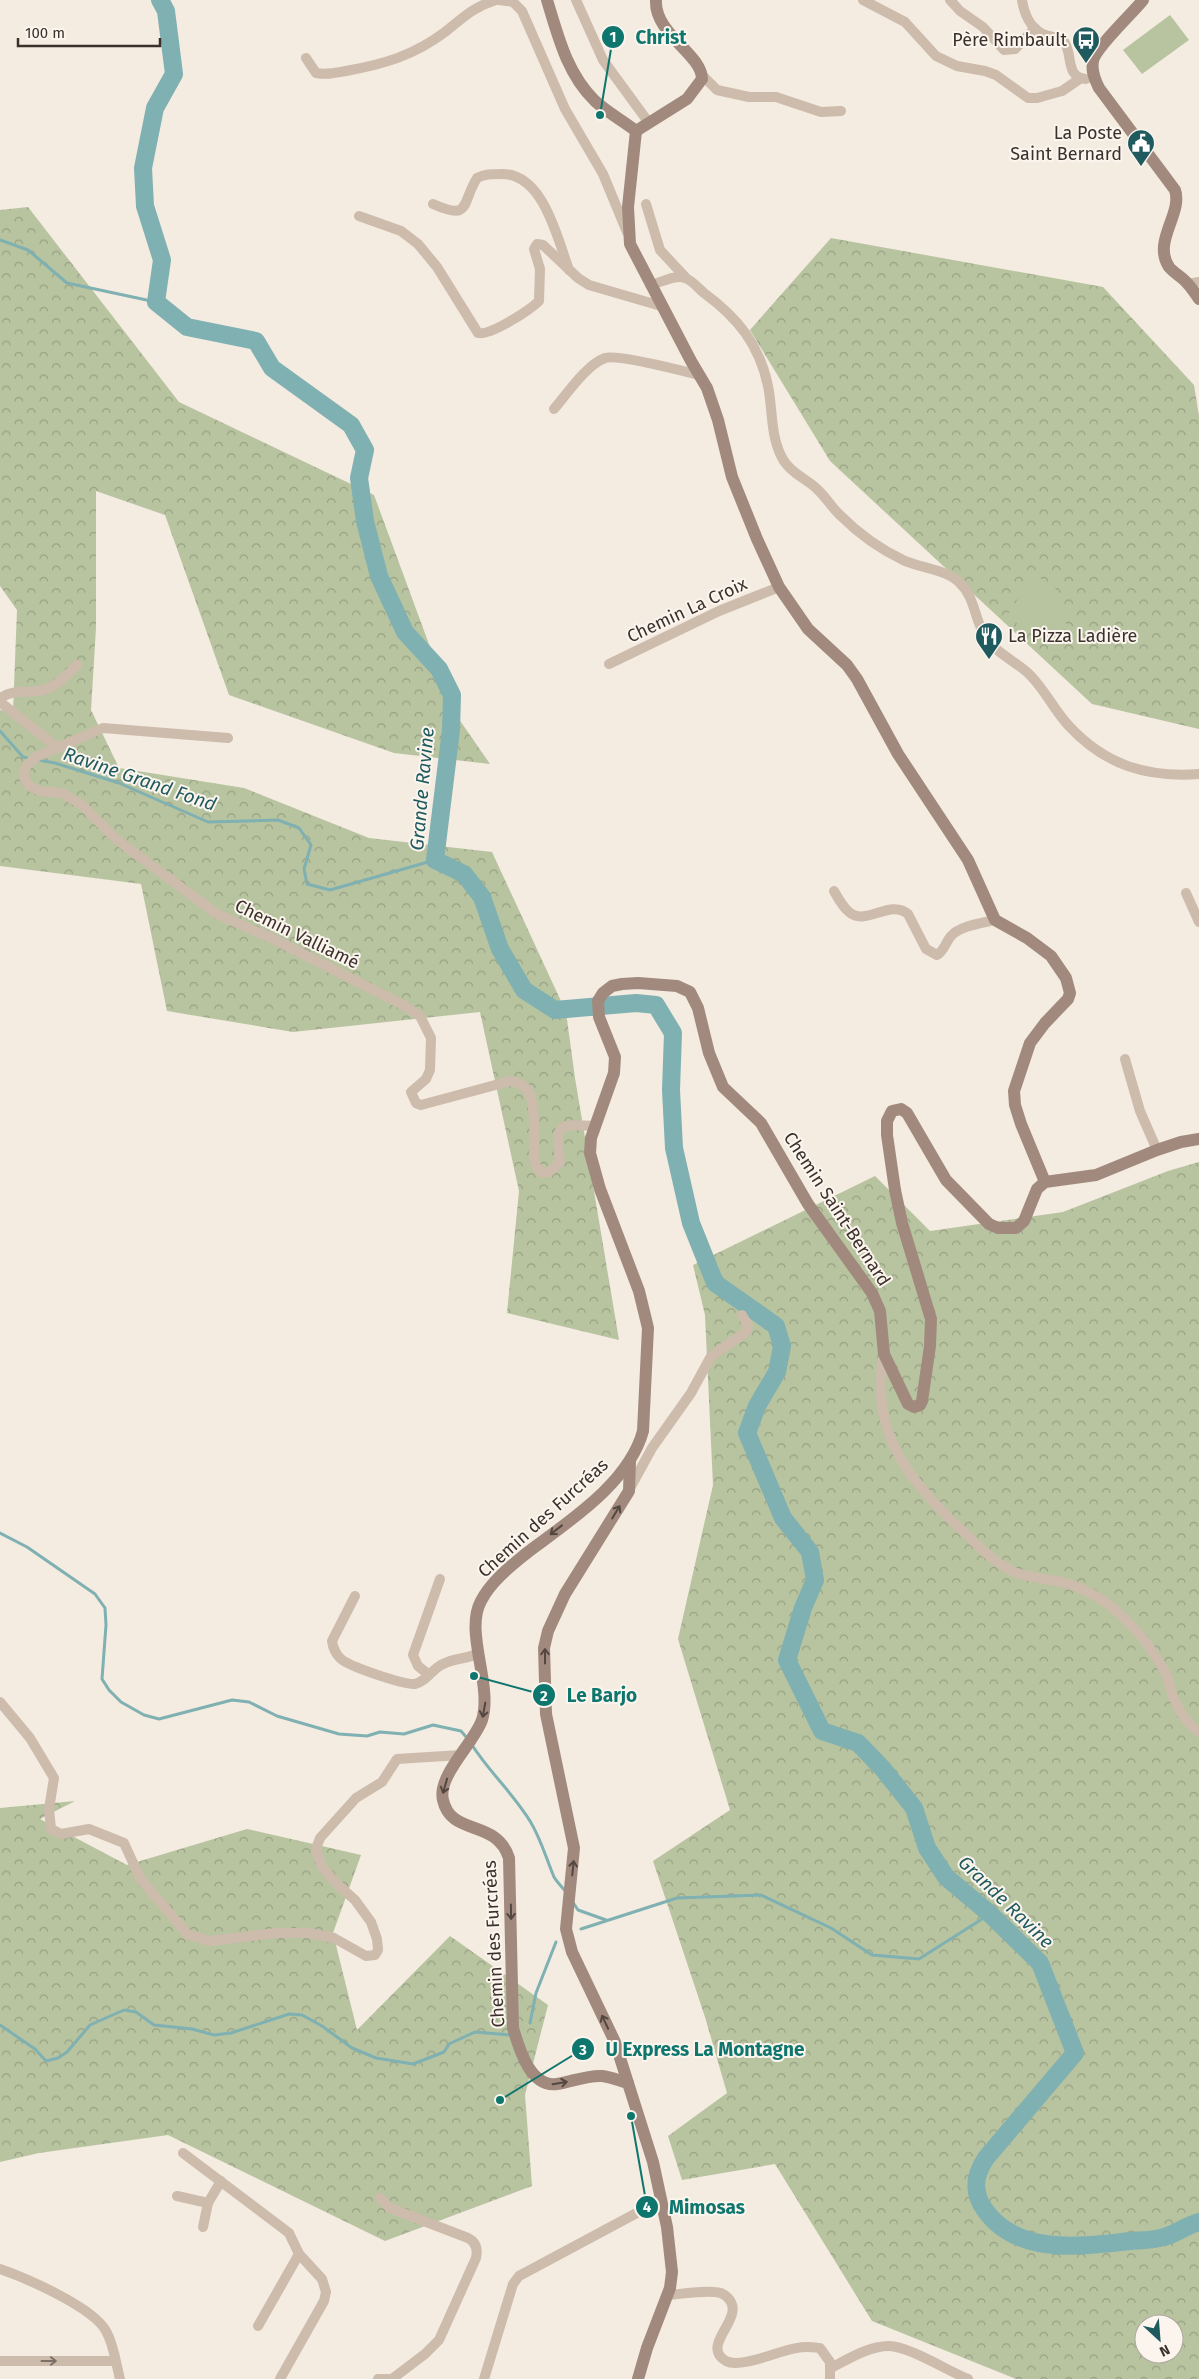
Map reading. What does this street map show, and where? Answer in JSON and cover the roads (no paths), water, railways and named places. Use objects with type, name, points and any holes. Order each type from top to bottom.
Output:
[{"type":"street","points":[[306,58],[316,73],[328,75],[395,60],[415,51],[444,33],[479,5],[498,0],[513,2],[522,11],[565,110],[603,174],[628,234],[633,253],[707,388],[718,420],[732,476],[756,539],[779,587],[808,629],[847,665],[857,679],[898,754],[968,860],[995,920],[1027,938],[1050,956],[1061,969],[1069,986],[1068,999],[1045,1023],[1030,1043],[1014,1091],[1015,1105],[1021,1124],[1045,1182]]},
{"type":"street","points":[[547,0],[558,36],[574,74],[597,102],[636,131]]},
{"type":"street","points":[[576,0],[603,60],[649,123]]},
{"type":"street","points":[[656,0],[662,22],[672,37],[697,65],[702,75],[717,90],[749,97],[776,97],[821,112],[841,111]]},
{"type":"street","points":[[863,0],[905,22],[936,56],[957,66],[986,71],[996,75],[1028,98],[1037,98],[1062,91],[1074,85],[1081,78]]},
{"type":"street","points":[[950,0],[960,12],[986,31],[1004,50],[1015,49],[1035,28]]},
{"type":"street","points":[[1022,0],[1024,14],[1035,28],[1046,35],[1063,40],[1068,51],[1072,70],[1081,78],[1095,80]]},
{"type":"street","points":[[1143,0],[1094,56],[1092,63],[1095,80],[1175,190],[1176,202],[1164,244],[1165,256],[1170,267],[1193,283],[1199,299]]},
{"type":"street","points":[[636,131],[687,99],[700,84],[702,75]]},
{"type":"street","points":[[628,234],[628,207],[636,131]]},
{"type":"street","points":[[432,204],[451,212],[456,212],[465,206],[477,178],[488,174],[511,174],[531,186],[540,198],[570,271]]},
{"type":"street","points":[[646,204],[660,250],[686,278],[722,306],[741,324],[756,350],[768,385],[777,445],[784,461],[795,473],[817,488],[840,515],[880,548],[905,560],[950,576],[959,582],[973,603],[980,626],[990,642],[1029,674],[1045,691],[1068,726],[1092,746],[1118,764],[1147,773],[1177,776],[1199,774]]},
{"type":"street","points":[[359,216],[400,231],[418,244],[436,267],[478,333],[483,334],[494,330],[539,301],[540,268],[534,249],[537,244],[543,246],[570,271],[589,285],[662,306]]},
{"type":"street","points":[[650,285],[678,277],[686,278]]},
{"type":"street","points":[[554,409],[580,378],[605,358],[625,359],[699,375]]},
{"type":"street","name":"Chemin La Croix","points":[[609,664],[719,611],[779,587]]},
{"type":"street","points":[[0,698],[23,690],[39,691],[49,687],[58,683],[77,665]]},
{"type":"street","points":[[0,702],[58,748]]},
{"type":"street","name":"Chemin Valliamé","points":[[228,738],[103,728],[38,756],[28,764],[24,770],[24,777],[29,786],[40,791],[62,793],[82,805],[116,839],[217,914],[281,943],[405,1006],[420,1016],[432,1038],[431,1059],[426,1079],[411,1092],[412,1100],[416,1103],[421,1105],[491,1085],[510,1081],[518,1082],[527,1088],[533,1106],[534,1159],[536,1166],[542,1172],[549,1172],[560,1162],[557,1136],[561,1128],[568,1125],[596,1126]]},
{"type":"street","points":[[834,891],[848,911],[856,915],[866,916],[893,908],[904,910],[908,914],[926,949],[936,955],[942,951],[949,938],[955,932],[995,920]]},
{"type":"street","points":[[1186,893],[1199,922]]},
{"type":"street","name":"Chemin Saint-Bernard","points":[[599,1017],[598,1002],[603,993],[612,986],[638,983],[678,986],[690,992],[698,1008],[709,1053],[723,1087],[761,1123],[808,1204],[872,1293],[880,1311],[884,1335],[880,1391],[882,1411],[888,1433],[905,1468],[954,1524],[993,1559],[1010,1570],[1030,1577],[1076,1586],[1096,1595],[1118,1612],[1142,1637],[1155,1655],[1167,1676],[1172,1695],[1180,1710],[1192,1727],[1199,1732]]},
{"type":"street","name":"Chemin des Furcréas","points":[[599,1017],[616,1057],[614,1073],[591,1138],[590,1153],[592,1167],[640,1291],[648,1328],[643,1431],[639,1446],[630,1461],[608,1487],[519,1560],[486,1591],[479,1603],[476,1628],[486,1707],[481,1722],[448,1775],[442,1798],[449,1815],[454,1820],[484,1830],[494,1836],[502,1843],[509,1858],[514,2028],[519,2046],[537,2079],[545,2084],[555,2085],[602,2076],[628,2083]]},
{"type":"street","points":[[1125,1059],[1140,1110],[1158,1150]]},
{"type":"street","points":[[884,1354],[908,1404],[914,1407],[920,1405],[930,1346],[931,1319],[902,1223],[895,1190],[886,1135],[887,1121],[892,1110],[901,1109],[907,1113],[946,1180],[989,1224],[998,1228],[1016,1228],[1024,1220],[1037,1189],[1045,1182],[1096,1175],[1158,1150],[1182,1142],[1199,1139]]},
{"type":"street","points":[[638,2379],[646,2348],[667,2295],[672,2272],[653,2162],[615,2042],[572,1952],[566,1929],[574,1848],[546,1714],[544,1648],[548,1631],[565,1594],[629,1491],[652,1448],[692,1393],[710,1358],[718,1350],[746,1332],[748,1325],[742,1315]]},
{"type":"street","points":[[629,1491],[630,1461]]},
{"type":"street","points":[[608,1487],[623,1482],[629,1491]]},
{"type":"street","points":[[428,1674],[418,1666],[413,1654],[440,1579]]},
{"type":"street","points":[[355,1596],[332,1641],[332,1648],[341,1660],[396,1682],[414,1684],[422,1682],[428,1674],[443,1663],[472,1657],[479,1653]]},
{"type":"street","points":[[0,1702],[30,1738],[54,1778],[50,1809],[51,1828],[61,1834],[89,1829],[124,1843],[140,1878],[187,1934],[208,1941],[276,1934],[309,1933],[334,1938],[366,1956],[376,1956],[377,1939],[371,1922],[355,1900],[336,1884],[319,1861],[317,1853],[320,1838],[359,1795],[382,1782],[397,1759],[468,1744]]},
{"type":"street","points":[[183,2153],[288,2233],[299,2254],[322,2279],[326,2292],[324,2301],[280,2379]]},
{"type":"street","points":[[203,2227],[208,2203],[221,2181]]},
{"type":"street","points":[[177,2196],[208,2203]]},
{"type":"street","points":[[380,2198],[390,2208],[468,2238],[474,2242],[478,2249],[439,2340],[425,2354],[392,2379]]},
{"type":"street","points":[[484,2379],[513,2284],[519,2276],[661,2200]]},
{"type":"street","points":[[258,2326],[299,2254]]},
{"type":"street","points":[[0,2269],[53,2292],[93,2317],[105,2330],[120,2379]]},
{"type":"street","points":[[667,2295],[714,2292],[724,2294],[731,2300],[734,2309],[732,2318],[719,2338],[718,2348],[720,2356],[728,2362],[741,2363],[810,2346],[820,2348],[830,2362],[830,2379]]},
{"type":"street","points":[[831,2368],[871,2349],[888,2346],[908,2350],[945,2370],[968,2379]]},
{"type":"street","points":[[0,2360],[115,2361]]},
{"type":"street","points":[[378,2379],[388,2379]]},
{"type":"waterway","name":"Grande Ravine","points":[[160,0],[166,11],[174,74],[155,108],[143,168],[145,206],[162,260],[156,302],[187,327],[256,341],[272,368],[351,425],[365,450],[359,478],[365,521],[379,576],[405,632],[439,669],[452,695],[451,730],[435,860],[464,874],[482,897],[500,949],[524,990],[555,1010],[636,1003],[656,1005],[673,1033],[671,1090],[674,1148],[691,1223],[715,1283],[776,1326],[782,1346],[777,1372],[757,1406],[747,1433],[783,1518],[810,1552],[815,1580],[803,1608],[787,1660],[822,1731],[858,1743],[883,1769],[914,1808],[927,1848],[946,1877],[990,1914],[1040,1963],[1075,2053],[986,2158],[977,2178],[976,2190],[978,2197],[985,2210],[998,2224],[1013,2234],[1030,2241],[1048,2244],[1067,2246],[1154,2239],[1168,2236],[1199,2222]]},
{"type":"waterway","points":[[0,240],[28,250],[67,283],[156,302]]},
{"type":"waterway","name":"Ravine Grand Fond","points":[[0,731],[23,757],[31,759]]},
{"type":"waterway","name":"Ravine Grand Fond","points":[[38,760],[55,763],[119,783],[208,822],[278,820],[299,828],[311,845],[304,869],[307,884],[330,890],[435,860]]},
{"type":"waterway","points":[[0,1533],[27,1547],[95,1594],[105,1608],[106,1625],[102,1679],[109,1690],[121,1702],[144,1715],[159,1719],[232,1700],[249,1702],[277,1716],[339,1734],[367,1736],[380,1732],[404,1734],[433,1725],[461,1731],[467,1738]]},
{"type":"waterway","points":[[472,1745],[530,1821],[554,1877],[566,1892]]},
{"type":"waterway","points":[[581,1929],[677,1898],[761,1895],[831,1928],[872,1955],[919,1959],[990,1914]]},
{"type":"waterway","points":[[572,1901],[578,1910],[606,1920]]},
{"type":"waterway","points":[[530,2023],[536,1993],[556,1942]]},
{"type":"waterway","points":[[0,2025],[35,2049],[46,2061],[58,2058],[67,2052],[90,2025],[124,2010],[136,2012],[154,2025],[192,2029],[214,2035],[231,2033],[289,2014],[302,2015],[322,2026],[352,2048],[376,2058],[413,2064],[444,2052],[449,2044],[475,2032],[510,2035]]},
{"type":"place","name":"Père Rimbault","points":[[1086,64]]},
{"type":"place","name":"Christ","points":[[600,115]]},
{"type":"place","name":"La Poste Saint Bernard","points":[[1141,167]]},
{"type":"place","name":"La Pizza Ladière","points":[[989,660]]},
{"type":"place","name":"Le Barjo","points":[[474,1676]]},
{"type":"place","name":"U Express La Montagne","points":[[500,2100]]},
{"type":"place","name":"Mimosas","points":[[631,2116]]}]
